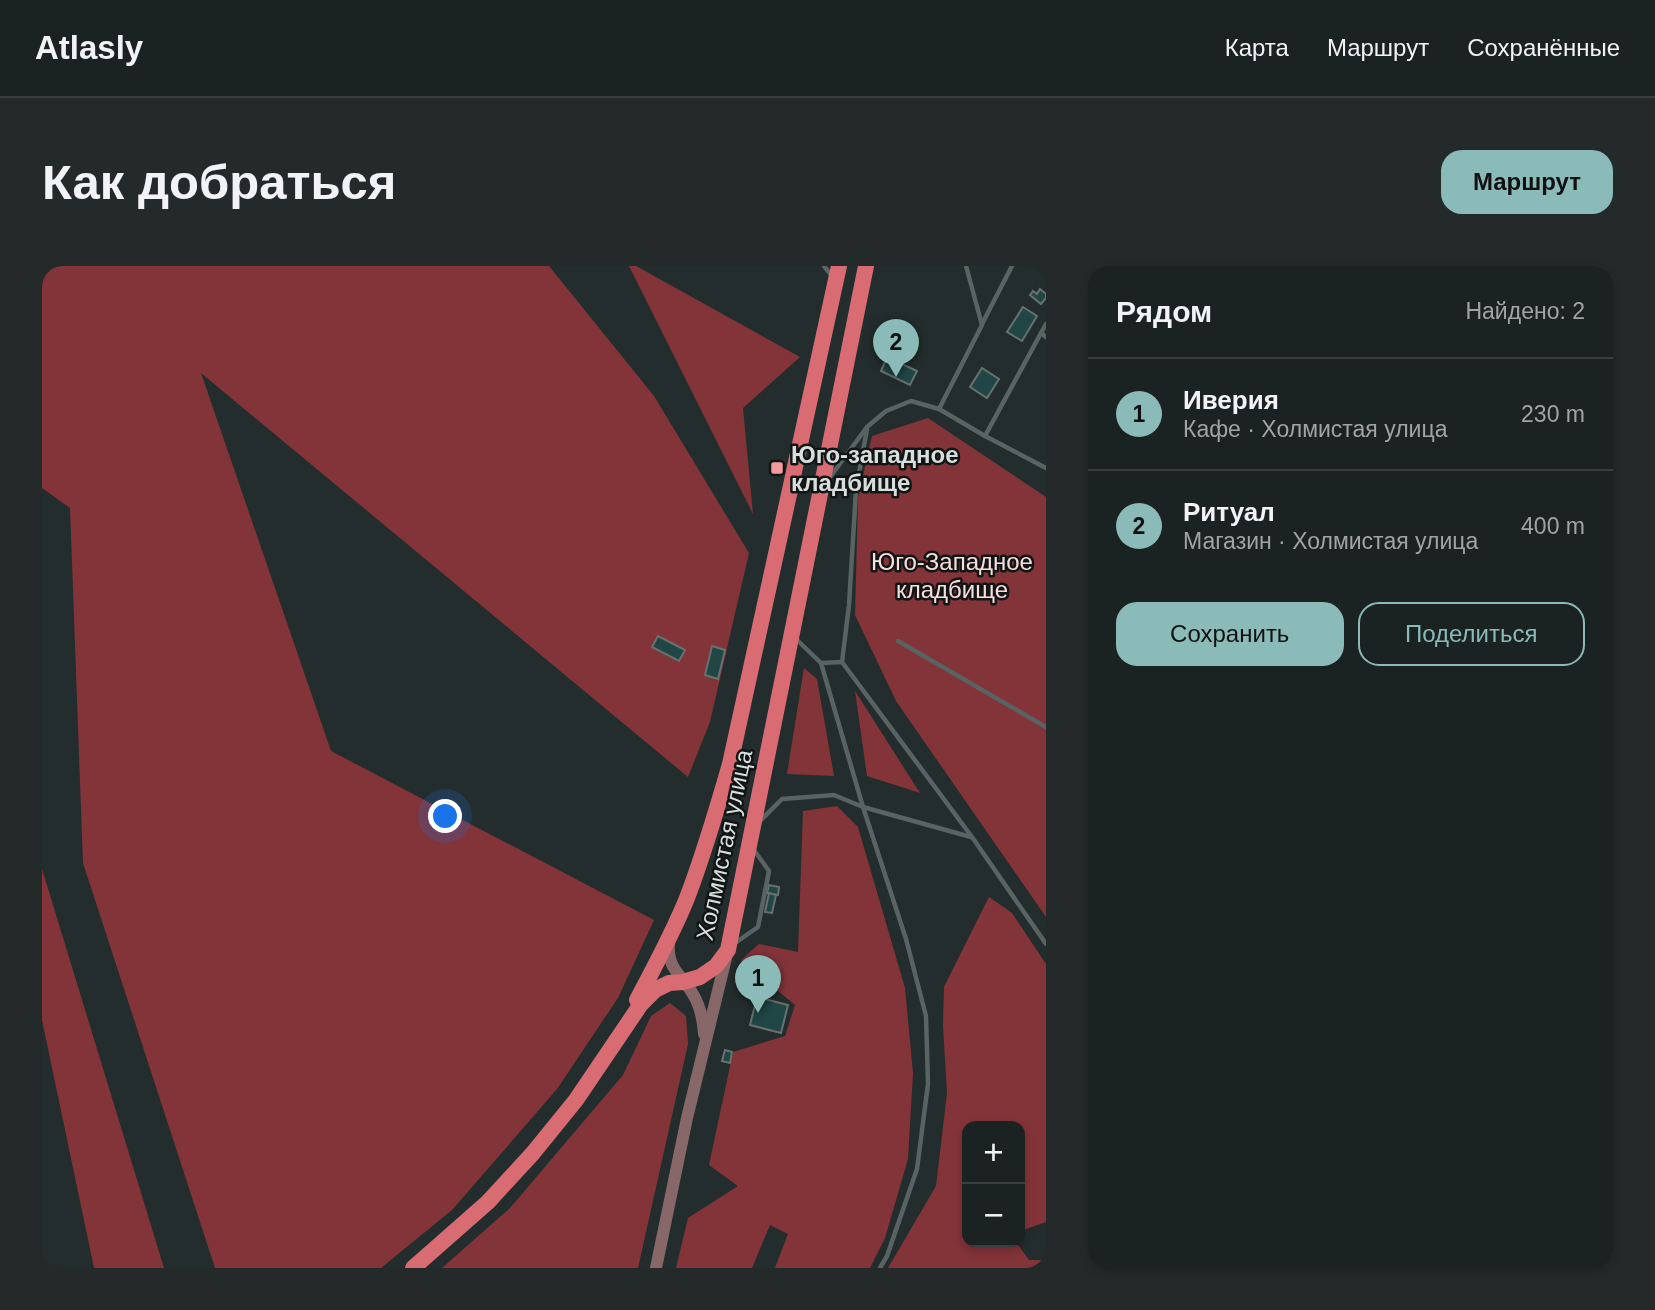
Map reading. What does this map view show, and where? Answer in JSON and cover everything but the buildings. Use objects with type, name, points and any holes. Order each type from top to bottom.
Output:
[{"type":"highway","name":"Холмистая улица","points":[[617,1040],[641,1004],[655,990],[669,983],[700,977],[716,966],[729,949],[866,266]]},
{"type":"highway","name":"Холмистая улица","points":[[617,1040],[669,940],[687,898],[730,764],[837,273]]},
{"type":"highway","points":[[796,463],[826,468]]},
{"type":"highway","points":[[414,1268],[488,1202],[533,1153],[576,1100],[617,1040]]},
{"type":"main road","points":[[669,940],[668,955],[675,971],[694,995],[702,1015],[704,1033],[701,1062]]},
{"type":"main road","points":[[656,1268],[687,1118],[729,949]]},
{"type":"lane","points":[[824,266],[837,273]]},
{"type":"lane","points":[[966,266],[982,325]]},
{"type":"lane","points":[[939,409],[1012,266]]},
{"type":"lane","points":[[985,436],[1043,335],[1046,324]]},
{"type":"lane","points":[[821,489],[867,427],[886,411],[911,401],[939,409],[1046,468]]},
{"type":"lane","points":[[867,427],[856,490],[849,605],[842,662],[972,837],[1046,944]]},
{"type":"lane","points":[[792,635],[821,663],[863,807],[906,939],[926,1016],[928,1084],[917,1169],[887,1256],[880,1268]]},
{"type":"lane","points":[[898,641],[1046,727]]},
{"type":"lane","points":[[821,663],[842,662]]},
{"type":"lane","points":[[729,949],[758,927],[769,871],[752,836],[782,799],[834,796],[863,807],[972,837]]},
{"type":"green space","points":[[42,266],[549,266],[654,396],[749,553],[710,722],[688,777],[201,373],[331,751],[654,920],[618,998],[557,1089],[452,1210],[381,1268],[215,1268],[83,863],[70,508],[42,488]]},
{"type":"green space","points":[[629,266],[636,266],[800,357],[743,408],[753,514]]},
{"type":"green space","name":"Юго-Западное кладбище","points":[[928,418],[1046,497],[1046,917],[896,701],[855,615],[858,498],[872,436]]},
{"type":"green space","points":[[804,668],[817,679],[834,776],[787,774]]},
{"type":"green space","points":[[855,691],[920,793],[867,776]]},
{"type":"green space","points":[[837,806],[858,827],[905,988],[913,1073],[908,1159],[885,1238],[870,1268],[775,1268],[788,1234],[770,1225],[752,1268],[676,1268],[688,1218],[738,1186],[709,1165],[733,1052],[785,1036],[795,1005],[741,960],[759,944],[798,952],[803,811]]},
{"type":"green space","points":[[42,869],[164,1268],[94,1268],[42,1020]]},
{"type":"green space","points":[[989,897],[1012,913],[1046,964],[1046,1222],[1025,1229],[1025,1121],[962,1121],[962,1247],[1020,1247],[1029,1260],[1046,1260],[1046,1268],[888,1268],[936,1186],[947,1093],[943,1026],[944,987]]},
{"type":"green space","points":[[670,1003],[686,1016],[688,1044],[638,1268],[442,1268],[510,1208],[623,1075],[651,1016]]},
{"type":"place","name":"Ритуал","points":[[896,377]]},
{"type":"place","name":"Юго-западное кладбище","points":[[777,468]]},
{"type":"place","name":"Иверия","points":[[758,1013]]}]
